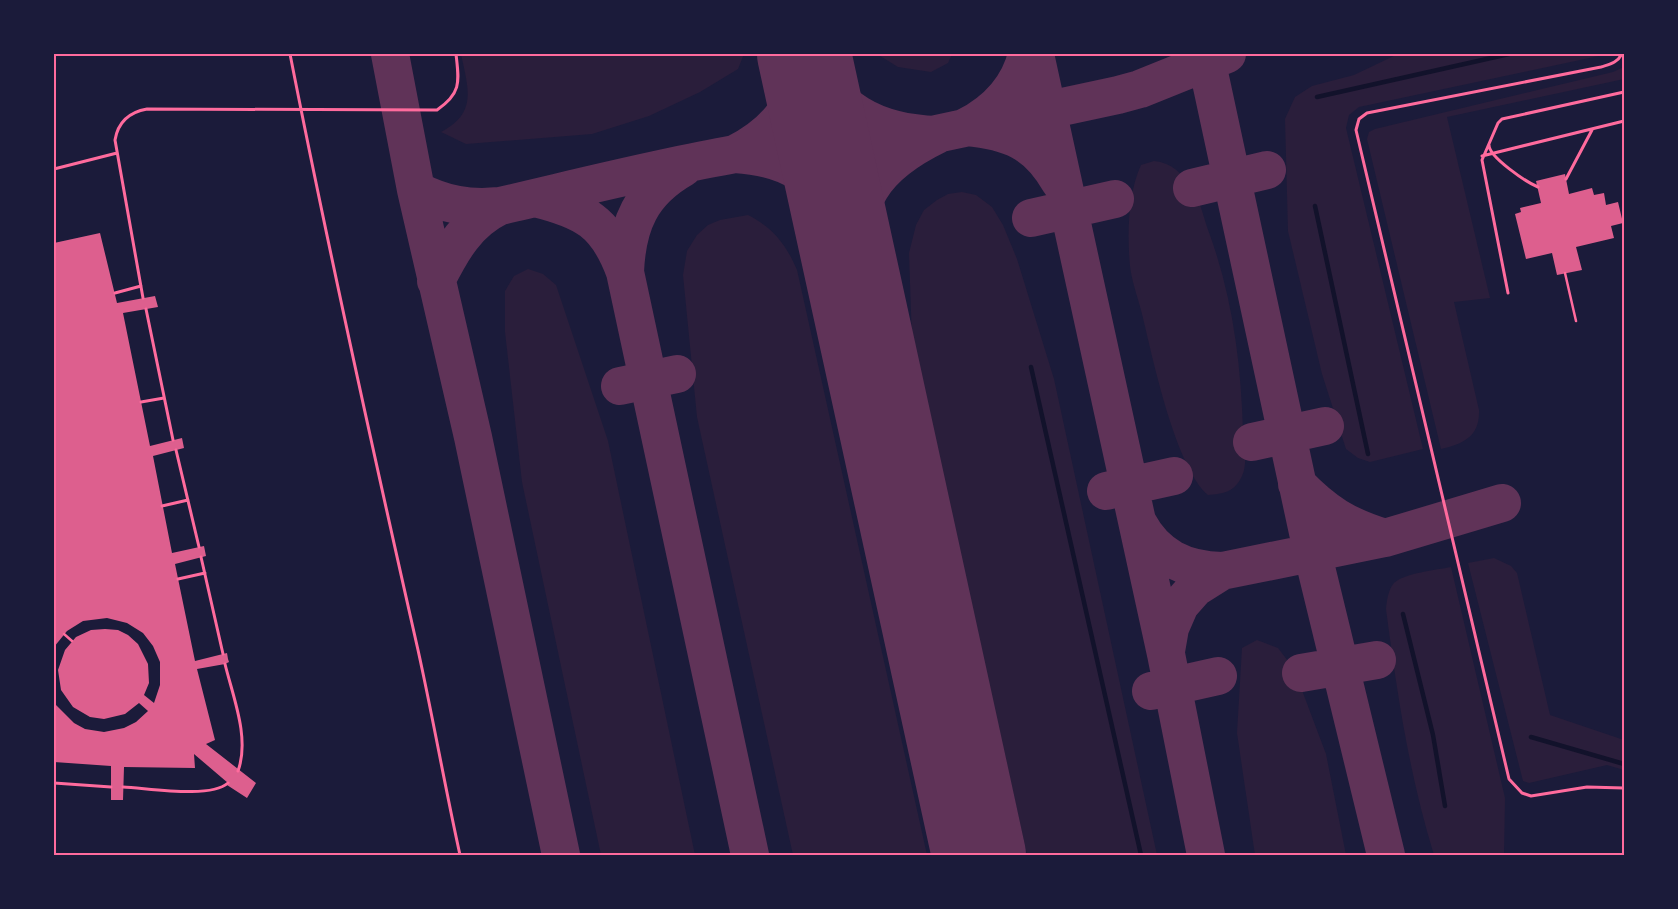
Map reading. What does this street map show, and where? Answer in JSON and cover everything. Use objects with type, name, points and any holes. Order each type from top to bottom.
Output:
[{"type":"lane","points":[[290,54],[314,180],[376,471],[418,650],[460,855]]},
{"type":"lane","points":[[143,298],[115,140],[117,131],[130,114],[140,110],[437,110],[446,103],[458,86],[456,54]]},
{"type":"lane","points":[[1622,54],[1619,59],[1601,67],[1367,113],[1359,120],[1356,130],[1509,779],[1522,793],[1531,796],[1587,787],[1624,788]]},
{"type":"lane","points":[[1508,293],[1482,156],[1498,123],[1502,119],[1624,92]]},
{"type":"lane","points":[[1482,156],[1624,122]]},
{"type":"lane","points":[[1566,179],[1593,129]]},
{"type":"lane","points":[[1490,140],[1488,148],[1492,153],[1527,182],[1538,187]]},
{"type":"lane","points":[[54,170],[117,154]]},
{"type":"lane","points":[[115,293],[141,286]]},
{"type":"lane","points":[[146,309],[173,440]]},
{"type":"lane","points":[[141,402],[164,398]]},
{"type":"lane","points":[[176,450],[199,547]]},
{"type":"lane","points":[[162,506],[188,500]]},
{"type":"lane","points":[[201,557],[223,654]]},
{"type":"lane","points":[[178,578],[205,573]]},
{"type":"lane","points":[[225,664],[242,739],[243,756],[238,771]]},
{"type":"lane","points":[[54,783],[111,787]]},
{"type":"lane","points":[[123,787],[204,791],[222,788],[228,783]]},
{"type":"path","points":[[1565,273],[1576,321]]},
{"type":"path","points":[[64,634],[72,641]]},
{"type":"shaded area","points":[[461,54],[744,54],[738,69],[700,92],[649,116],[592,134],[466,144],[441,132],[453,125],[461,117],[468,99],[468,89]]},
{"type":"shaded area","points":[[877,54],[952,54],[948,63],[931,72],[898,67]]},
{"type":"shaded area","points":[[1398,54],[1608,54],[1359,107],[1349,115],[1346,128],[1423,449],[1370,462],[1358,458],[1346,449],[1322,374],[1288,231],[1285,119],[1295,97],[1312,86],[1354,75]]},
{"type":"shaded area","points":[[1624,67],[1624,79],[1447,117],[1490,298],[1454,302],[1479,410],[1479,419],[1477,426],[1469,437],[1457,444],[1441,449],[1367,139],[1369,132],[1613,72]]},
{"type":"shaded area","points":[[1154,161],[1171,166],[1192,188],[1201,207],[1216,252],[1229,302],[1240,379],[1245,460],[1244,471],[1236,486],[1219,494],[1208,495],[1196,481],[1176,438],[1167,412],[1131,272],[1129,228],[1133,188],[1141,165]]},
{"type":"shaded area","points":[[962,192],[976,195],[992,207],[1003,225],[1017,259],[1054,379],[1157,855],[1027,855],[912,341],[909,253],[916,225],[924,210],[937,200],[948,194]]},
{"type":"shaded area","points":[[748,215],[772,231],[788,252],[797,270],[927,855],[793,855],[697,417],[683,275],[687,251],[697,235],[708,225],[720,220]]},
{"type":"shaded area","points":[[528,269],[543,274],[556,285],[608,441],[695,855],[601,855],[522,482],[505,332],[505,291],[514,276]]},
{"type":"shaded area","points":[[1494,558],[1511,566],[1517,573],[1550,715],[1624,740],[1624,770],[1607,765],[1529,783],[1523,781],[1468,563]]},
{"type":"shaded area","points":[[1451,567],[1505,798],[1504,855],[1434,855],[1425,825],[1405,733],[1386,609],[1388,595],[1394,583],[1405,577]]},
{"type":"shaded area","points":[[1257,640],[1278,648],[1294,669],[1326,754],[1346,855],[1255,855],[1237,733],[1242,648]]},
{"type":"building","points":[[1565,174],[1569,194],[1592,188],[1594,195],[1604,193],[1606,205],[1618,202],[1623,223],[1611,226],[1614,238],[1576,247],[1582,270],[1557,275],[1552,253],[1526,259],[1515,214],[1521,212],[1520,208],[1541,203],[1536,181]]},
{"type":"building","points":[[100,233],[117,303],[155,296],[158,307],[123,313],[150,446],[182,438],[184,448],[153,456],[172,553],[204,546],[206,556],[175,564],[195,661],[227,653],[229,662],[197,669],[215,740],[206,744],[256,783],[247,798],[227,785],[228,783],[194,754],[195,768],[124,767],[123,800],[111,800],[111,766],[54,762],[54,703],[74,723],[85,729],[104,732],[124,728],[136,722],[148,711],[139,703],[125,714],[104,719],[90,717],[73,707],[61,690],[58,670],[65,650],[76,637],[91,630],[105,629],[118,630],[128,635],[138,644],[148,664],[149,683],[144,695],[154,703],[160,685],[160,662],[153,646],[143,633],[127,623],[107,618],[83,621],[67,631],[54,647],[54,243]]},
{"type":"waterway","points":[[1317,97],[1509,54]]},
{"type":"waterway","points":[[1315,206],[1368,454]]},
{"type":"waterway","points":[[1031,367],[1141,855]]},
{"type":"waterway","points":[[1403,614],[1433,735],[1445,806]]},
{"type":"waterway","points":[[1531,737],[1624,764]]},
{"type":"taxiway","points":[[390,54],[416,190],[473,437],[561,855]]},
{"type":"taxiway","points":[[803,54],[802,71],[798,87],[784,114],[775,126],[763,136],[735,154],[772,160],[787,165],[800,173],[823,194],[842,226]]},
{"type":"taxiway","points":[[806,54],[830,90],[859,115],[894,129],[937,135],[897,159],[882,173],[871,188],[862,205],[856,224],[851,270]]},
{"type":"taxiway","points":[[1027,54],[1018,78],[1005,97],[987,114],[966,127],[996,132],[1021,141],[1042,157],[1060,182]]},
{"type":"taxiway","points":[[1035,54],[1166,654],[1206,855]]},
{"type":"taxiway","points":[[1205,54],[1312,551],[1386,855]]},
{"type":"taxiway","points":[[416,190],[457,205],[478,207],[500,206],[646,172],[735,154],[913,139],[1118,95],[1140,89],[1227,54]]},
{"type":"taxiway","points":[[535,198],[567,208],[592,221],[610,241],[625,272],[629,239],[639,211],[656,188],[683,168]]},
{"type":"taxiway","points":[[1192,188],[1267,170]]},
{"type":"taxiway","points":[[1031,218],[1115,199]]},
{"type":"taxiway","points":[[436,281],[448,258],[469,228],[500,206]]},
{"type":"taxiway","points":[[625,272],[750,855]]},
{"type":"taxiway","points":[[620,386],[677,374]]},
{"type":"taxiway","points":[[1252,442],[1325,426]]},
{"type":"taxiway","points":[[1106,491],[1174,476]]},
{"type":"taxiway","points":[[1297,484],[1327,511],[1359,529],[1385,538]]},
{"type":"taxiway","points":[[1166,651],[1170,628],[1180,605],[1195,588],[1222,571],[1385,538],[1502,503]]},
{"type":"taxiway","points":[[1138,523],[1154,545],[1173,559],[1196,568],[1222,571]]},
{"type":"taxiway","points":[[1301,673],[1377,660]]},
{"type":"taxiway","points":[[1151,691],[1218,676]]},
{"type":"runway","points":[[804,54],[979,855]]}]
